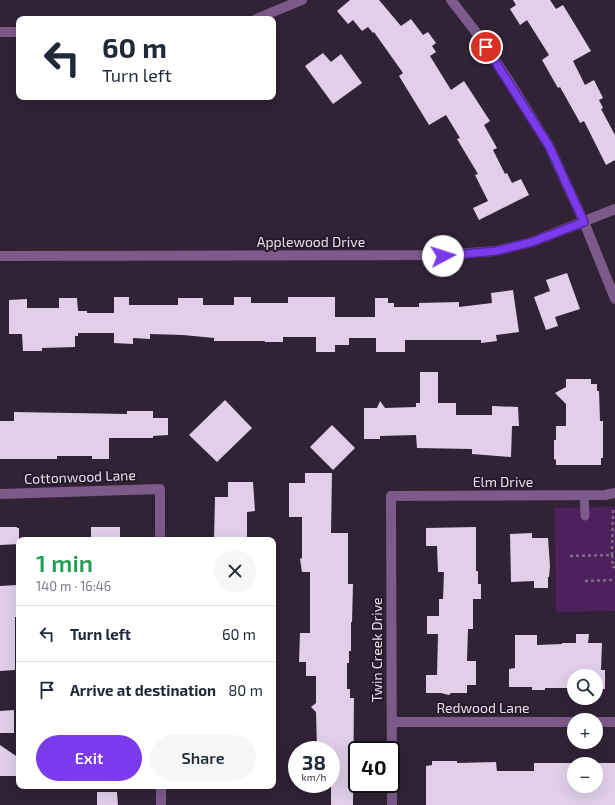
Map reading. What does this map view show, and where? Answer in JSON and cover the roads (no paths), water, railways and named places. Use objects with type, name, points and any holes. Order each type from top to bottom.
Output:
[{"type":"street","points":[[263,16],[302,0]]},
{"type":"street","points":[[451,0],[479,36],[549,146],[584,222],[615,299]]},
{"type":"street","points":[[0,32],[16,32]]},
{"type":"street","name":"Applewood Drive","points":[[0,256],[443,256],[496,251],[532,242],[615,209]]},
{"type":"street","name":"Cottonwood Lane","points":[[0,494],[160,489],[160,537]]},
{"type":"street","name":"Elm Drive","points":[[391,496],[605,495],[615,493]]},
{"type":"street","name":"Twin Creek Drive","points":[[391,496],[392,805]]},
{"type":"street","name":"Redwood Lane","points":[[392,722],[567,722]]},
{"type":"street","points":[[603,722],[615,722]]},
{"type":"street","points":[[161,789],[161,805]]},
{"type":"lane","points":[[584,495],[585,516]]}]
